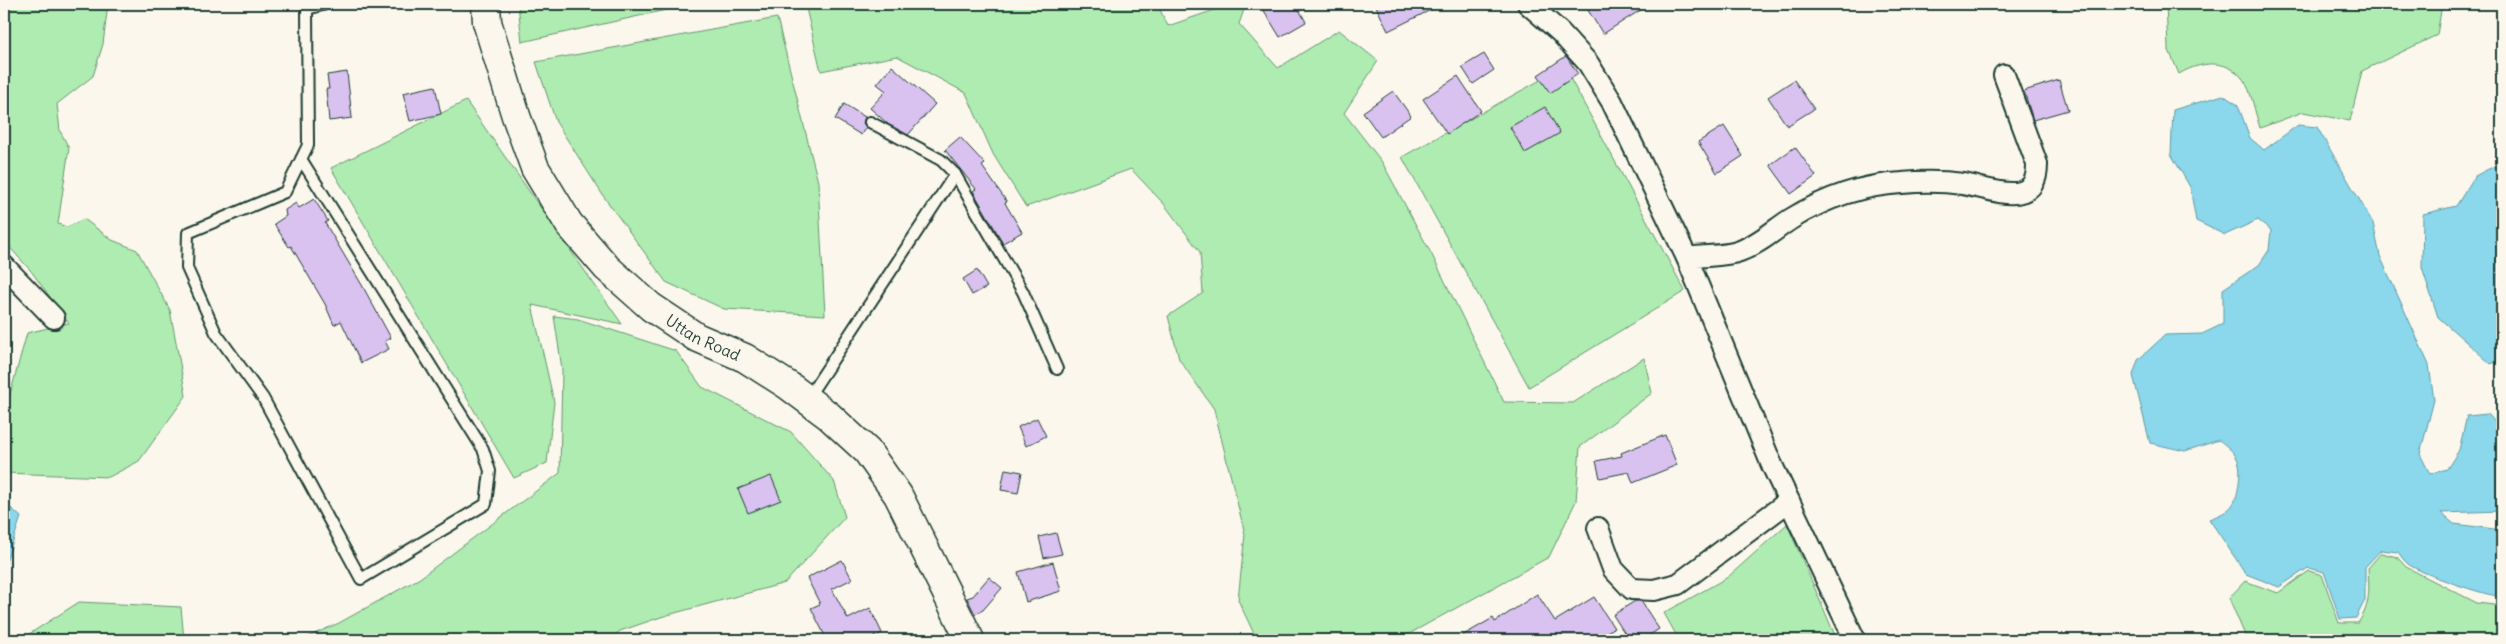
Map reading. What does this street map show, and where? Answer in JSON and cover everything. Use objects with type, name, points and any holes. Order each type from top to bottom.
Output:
[{"type":"main road","name":"Uttan Road","points":[[486,4],[487,22],[516,116],[535,168],[569,224],[607,268],[651,307],[696,337],[745,358],[789,386],[829,416],[867,451],[898,495],[970,640]]},
{"type":"street","points":[[1528,4],[1560,32],[1588,63],[1612,102],[1687,258],[1771,463],[1855,640]]},
{"type":"street","points":[[1687,258],[1737,252],[1758,243],[1791,219],[1822,202],[1856,189],[1890,183],[1927,181],[1964,184],[2003,194],[2016,194],[2028,188],[2036,179],[2037,164],[2004,75]]},
{"type":"street","points":[[4,266],[54,318]]},
{"type":"street","points":[[1598,528],[1613,568],[1632,589],[1654,590],[1678,584],[1789,501]]},
{"type":"lane","points":[[301,159],[483,449],[490,471],[486,504],[361,579],[263,398],[216,333],[187,268],[188,233],[285,192],[301,159],[308,145],[307,9],[326,4]]},
{"type":"lane","points":[[870,122],[941,160],[955,174],[1024,292],[1057,369]]},
{"type":"lane","points":[[806,400],[955,174]]},
{"type":"green space","points":[[4,4],[108,4],[103,44],[93,76],[57,104],[60,131],[69,148],[58,224],[67,227],[84,219],[112,240],[137,250],[170,310],[186,396],[139,461],[109,477],[4,473],[4,416],[27,333],[69,323],[31,271],[4,241]]},
{"type":"green space","points":[[518,4],[693,4],[522,42]]},
{"type":"green space","points":[[805,4],[1157,4],[1168,26],[1223,7],[1225,4],[1246,4],[1239,24],[1278,68],[1339,30],[1378,61],[1344,113],[1382,162],[1432,255],[1504,402],[1573,403],[1644,358],[1652,393],[1580,447],[1576,501],[1549,557],[1398,640],[1257,640],[1238,600],[1245,534],[1214,409],[1179,359],[1168,316],[1203,293],[1200,252],[1164,204],[1131,169],[1026,207],[993,154],[966,93],[897,56],[821,71]]},
{"type":"green space","points":[[2166,4],[2437,4],[2441,11],[2437,35],[2362,71],[2350,121],[2303,112],[2260,128],[2249,90],[2236,72],[2218,64],[2209,64],[2189,69],[2179,74],[2168,48]]},
{"type":"green space","points":[[777,18],[818,182],[825,315],[724,309],[666,282],[604,197],[556,122],[536,62]]},
{"type":"green space","points":[[1564,67],[1685,291],[1529,387],[1402,157]]},
{"type":"green space","points":[[466,101],[622,324],[532,305],[554,402],[547,463],[514,478],[331,168]]},
{"type":"green space","points":[[554,316],[578,319],[676,351],[702,387],[791,432],[834,481],[845,517],[785,583],[664,616],[620,631],[609,640],[301,640],[339,623],[420,578],[560,473],[562,369]]},
{"type":"green space","points":[[1787,524],[1837,640],[1679,640],[1664,613],[1728,577]]},
{"type":"green space","points":[[2381,553],[2397,557],[2406,567],[2477,603],[2502,606],[2502,640],[2247,640],[2229,598],[2245,581],[2278,593],[2309,571],[2322,575],[2339,623],[2358,623],[2367,603],[2369,590],[2368,568]]},
{"type":"green space","points":[[79,602],[181,607],[184,640],[20,640]]},
{"type":"water","points":[[2223,95],[2238,105],[2250,138],[2264,150],[2298,125],[2317,127],[2373,223],[2380,256],[2429,365],[2434,400],[2420,454],[2430,474],[2447,469],[2459,450],[2467,416],[2488,414],[2502,430],[2502,511],[2441,513],[2454,524],[2502,530],[2502,597],[2454,584],[2408,564],[2398,552],[2381,550],[2365,567],[2365,600],[2356,618],[2340,619],[2324,572],[2308,568],[2279,587],[2246,574],[2209,519],[2231,507],[2236,497],[2240,469],[2237,458],[2230,449],[2219,440],[2185,451],[2150,443],[2133,375],[2138,360],[2165,335],[2202,334],[2223,324],[2223,289],[2259,265],[2269,250],[2271,230],[2258,220],[2225,235],[2196,221],[2190,187],[2171,154],[2173,110]]},
{"type":"water","points":[[2502,162],[2502,360],[2491,364],[2438,317],[2422,268],[2423,214],[2456,206],[2475,176]]},
{"type":"water","points":[[4,502],[21,517],[6,562],[4,632]]},
{"type":"building","points":[[1260,4],[1296,4],[1306,22],[1280,37]]},
{"type":"building","points":[[1375,4],[1443,4],[1388,31]]},
{"type":"building","points":[[1584,4],[1650,4],[1603,34]]},
{"type":"building","points":[[1484,54],[1494,70],[1473,84],[1462,67]]},
{"type":"building","points":[[1566,56],[1578,74],[1550,93],[1538,75]]},
{"type":"building","points":[[892,66],[935,104],[908,135],[889,125],[870,108],[886,91],[877,84]]},
{"type":"building","points":[[347,72],[352,118],[329,121],[326,89],[329,89],[327,75]]},
{"type":"building","points":[[1458,76],[1481,111],[1447,134],[1423,99]]},
{"type":"building","points":[[1794,80],[1814,109],[1787,126],[1768,97]]},
{"type":"building","points":[[2059,80],[2068,110],[2033,120],[2024,91]]},
{"type":"building","points":[[435,86],[441,114],[410,121],[403,93]]},
{"type":"building","points":[[1393,91],[1411,116],[1381,137],[1363,112]]},
{"type":"building","points":[[844,104],[865,117],[863,123],[866,127],[861,135],[835,119]]},
{"type":"building","points":[[1545,107],[1560,133],[1525,153],[1510,127]]},
{"type":"building","points":[[1724,126],[1743,156],[1717,173],[1698,142]]},
{"type":"building","points":[[960,137],[985,164],[982,166],[1007,202],[1005,203],[1022,232],[1003,243],[973,191],[976,189],[945,150]]},
{"type":"building","points":[[1795,147],[1816,176],[1791,194],[1770,165]]},
{"type":"building","points":[[314,199],[328,221],[325,223],[391,338],[385,341],[389,349],[361,363],[341,321],[334,325],[325,304],[291,246],[289,247],[274,224],[286,216],[285,210],[296,203],[299,208]]},
{"type":"building","points":[[977,270],[987,287],[972,295],[963,279]]},
{"type":"building","points":[[1037,418],[1046,436],[1026,446],[1018,427]]},
{"type":"building","points":[[1665,435],[1677,465],[1633,483],[1629,472],[1600,478],[1596,461],[1622,456],[1621,453]]},
{"type":"building","points":[[1005,469],[1022,472],[1018,493],[1001,490]]},
{"type":"building","points":[[771,476],[781,500],[748,513],[738,489]]},
{"type":"building","points":[[1056,533],[1062,554],[1044,558],[1039,537]]},
{"type":"building","points":[[842,560],[852,579],[832,589],[848,619],[870,608],[882,633],[867,640],[827,640],[811,608],[820,604],[807,578]]},
{"type":"building","points":[[1053,562],[1061,591],[1026,602],[1018,572]]},
{"type":"building","points":[[989,577],[1002,588],[983,610],[975,614],[967,598],[973,596]]},
{"type":"building","points":[[1537,594],[1555,621],[1594,597],[1614,628],[1593,640],[1455,640],[1493,618],[1495,622]]},
{"type":"building","points":[[1635,601],[1641,601],[1659,629],[1642,640],[1629,640],[1613,615]]}]
